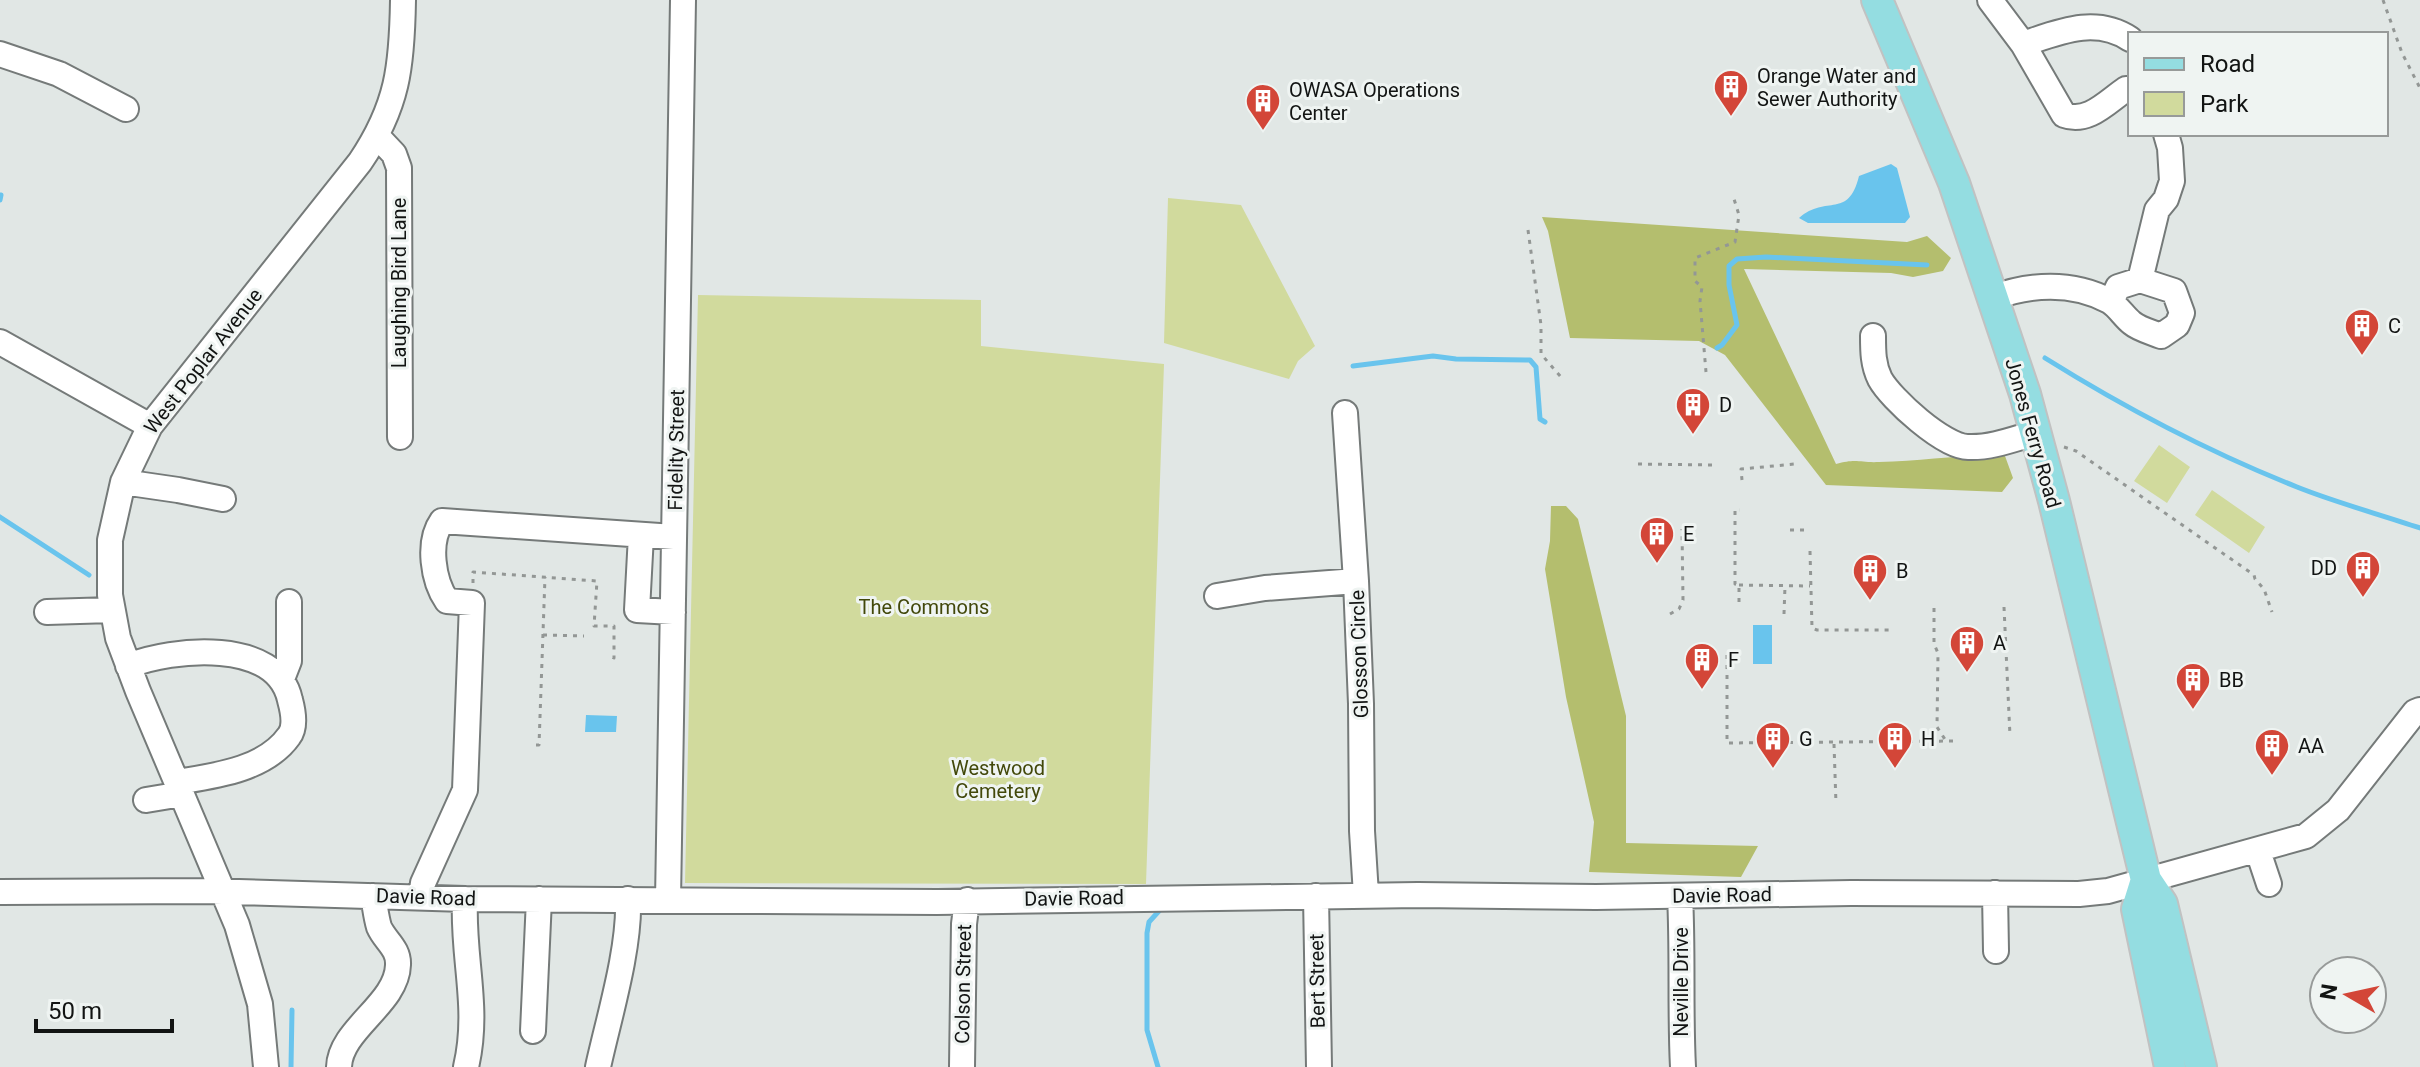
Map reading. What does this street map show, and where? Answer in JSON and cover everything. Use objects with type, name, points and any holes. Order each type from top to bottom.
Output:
[{"type":"main road","name":"Jones Ferry Road","points":[[1877,0],[1954,183],[2025,394],[2146,880],[2162,904],[2201,1067]]},
{"type":"main road","name":"Jones Ferry Road","points":[[2146,880],[2137,909],[2170,1067]]},
{"type":"street","name":"West Poplar Avenue","points":[[266,1067],[263,1024],[241,936],[128,666],[112,610],[110,540],[123,482],[150,426],[360,162],[377,136],[391,106],[398,77],[403,0]]},
{"type":"street","name":"Fidelity Street","points":[[668,900],[683,0]]},
{"type":"street","points":[[1990,0],[2023,44],[2064,115],[2075,119],[2088,116],[2128,89]]},
{"type":"street","points":[[2023,44],[2074,28],[2116,30],[2128,38]]},
{"type":"street","points":[[0,54],[59,74],[126,109]]},
{"type":"street","name":"Laughing Bird Lane","points":[[377,136],[394,154],[399,168],[400,437]]},
{"type":"street","points":[[2140,280],[2157,210],[2166,199],[2172,181],[2167,136]]},
{"type":"street","points":[[1992,298],[2045,285],[2077,289],[2111,302],[2133,325],[2161,336],[2177,325],[2182,313],[2174,291],[2140,280],[2118,287],[2111,302]]},
{"type":"street","points":[[1873,336],[1873,359],[1879,377],[1892,395],[1943,437],[1964,448],[1998,444],[2035,433]]},
{"type":"street","points":[[0,342],[150,426]]},
{"type":"street","name":"Glosson Circle","points":[[1345,413],[1356,581],[1366,895]]},
{"type":"street","points":[[123,482],[223,499]]},
{"type":"street","points":[[421,897],[423,883],[465,790],[472,603],[447,601],[438,587],[433,573],[437,528],[442,521],[674,537]]},
{"type":"street","points":[[641,535],[637,610],[673,612]]},
{"type":"street","points":[[1217,596],[1265,588],[1356,581]]},
{"type":"street","points":[[282,679],[289,661],[289,602]]},
{"type":"street","points":[[47,612],[112,610]]},
{"type":"street","points":[[128,666],[149,658],[209,651],[243,658],[268,667],[282,679],[290,698],[293,720],[291,734],[275,751],[254,763],[146,800]]},
{"type":"street","name":"Davie Road","points":[[0,892],[225,892],[465,899],[668,900],[2079,894],[2108,891],[2306,836],[2338,810],[2415,712],[2420,710]]},
{"type":"street","points":[[2258,851],[2269,884]]},
{"type":"street","points":[[1995,893],[1996,951]]},
{"type":"street","points":[[339,1067],[339,1059],[346,1045],[394,984],[399,964],[393,944],[380,929],[373,896]]},
{"type":"street","name":"Bert Street","points":[[1316,896],[1319,1067]]},
{"type":"street","name":"Neville Drive","points":[[1680,896],[1683,951],[1679,1006],[1683,1067]]},
{"type":"street","points":[[465,899],[463,934],[470,981],[472,1038],[466,1067]]},
{"type":"street","points":[[533,1031],[539,899]]},
{"type":"street","points":[[598,1067],[629,915],[628,899]]},
{"type":"street","name":"Colson Street","points":[[962,1067],[967,900]]},
{"type":"path","points":[[2383,0],[2402,53],[2420,88]]},
{"type":"path","points":[[1706,372],[1700,301],[1702,287],[1695,281],[1695,258],[1735,242],[1739,215],[1734,199]]},
{"type":"path","points":[[1528,230],[1541,325],[1541,354],[1561,377]]},
{"type":"path","points":[[2064,447],[2076,451],[2254,575],[2264,589],[2272,612]]},
{"type":"path","points":[[1638,464],[1712,465],[1713,461]]},
{"type":"path","points":[[1740,461],[1742,480]]},
{"type":"path","points":[[1741,469],[1795,464]]},
{"type":"path","points":[[1740,510],[1735,510],[1735,584],[1810,586]]},
{"type":"path","points":[[1670,614],[1679,609],[1683,600],[1682,529]]},
{"type":"path","points":[[1790,530],[1804,530]]},
{"type":"path","points":[[1810,551],[1812,628],[1890,630],[1890,627]]},
{"type":"path","points":[[472,603],[473,572],[597,581],[594,626],[614,626],[612,657]]},
{"type":"path","points":[[536,745],[539,745],[545,577]]},
{"type":"path","points":[[1739,585],[1739,602]]},
{"type":"path","points":[[1784,614],[1785,586]]},
{"type":"path","points":[[2004,607],[2010,736]]},
{"type":"path","points":[[1934,608],[1934,644],[1938,653],[1937,727],[1946,741]]},
{"type":"path","points":[[543,635],[584,636]]},
{"type":"path","points":[[1727,655],[1727,743],[1954,741]]},
{"type":"path","points":[[1834,742],[1836,804]]},
{"type":"green space","points":[[1168,198],[1241,205],[1315,346],[1298,361],[1289,379],[1164,343]]},
{"type":"green space","points":[[1542,217],[1907,242],[1927,236],[1951,258],[1943,271],[1913,277],[1891,273],[1744,269],[1836,464],[2005,456],[2013,478],[2002,492],[1826,485],[1725,355],[1699,341],[1570,338],[1548,231]]},
{"type":"green space","name":"The Commons","points":[[698,295],[981,300],[981,346],[1164,364],[1146,884],[685,883]]},
{"type":"green space","points":[[2159,445],[2190,467],[2167,503],[2134,481]]},
{"type":"green space","points":[[2212,490],[2265,527],[2249,553],[2195,515]]},
{"type":"green space","points":[[1551,506],[1566,506],[1578,519],[1626,716],[1626,843],[1758,846],[1741,877],[1589,872],[1594,822],[1566,697],[1545,569]]},
{"type":"water","points":[[1891,164],[1897,168],[1910,217],[1905,223],[1808,223],[1799,218],[1809,211],[1843,202],[1849,198],[1859,176]]},
{"type":"water","points":[[1753,625],[1772,625],[1772,664],[1753,664]]},
{"type":"water","points":[[586,715],[617,716],[616,732],[585,732]]},
{"type":"waterway","points":[[0,200],[1,195]]},
{"type":"waterway","points":[[1717,348],[1737,325],[1729,285],[1729,266],[1737,259],[1766,257],[1927,265]]},
{"type":"waterway","points":[[1353,366],[1433,356],[1530,360],[1536,367],[1540,419],[1545,422]]},
{"type":"waterway","points":[[2045,358],[2137,412],[2232,459],[2312,493],[2420,528]]},
{"type":"waterway","points":[[0,517],[89,575]]},
{"type":"waterway","points":[[1158,1067],[1147,1030],[1147,933],[1149,922],[1159,911]]},
{"type":"waterway","points":[[291,1067],[292,1010]]},
{"type":"place","name":"Orange Water and Sewer Authority","points":[[1731,118]]},
{"type":"place","name":"OWASA Operations Center","points":[[1263,132]]},
{"type":"place","name":"C","points":[[2362,357]]},
{"type":"place","name":"D","points":[[1693,436]]},
{"type":"place","name":"E","points":[[1657,565]]},
{"type":"place","name":"DD","points":[[2363,599]]},
{"type":"place","name":"B","points":[[1870,602]]},
{"type":"place","name":"A","points":[[1967,674]]},
{"type":"place","name":"F","points":[[1702,691]]},
{"type":"place","name":"BB","points":[[2193,711]]},
{"type":"place","name":"G","points":[[1773,770]]},
{"type":"place","name":"H","points":[[1895,770]]},
{"type":"place","name":"AA","points":[[2272,777]]},
{"type":"park label","name":"Westwood Cemetery","points":[[998,780]]}]
